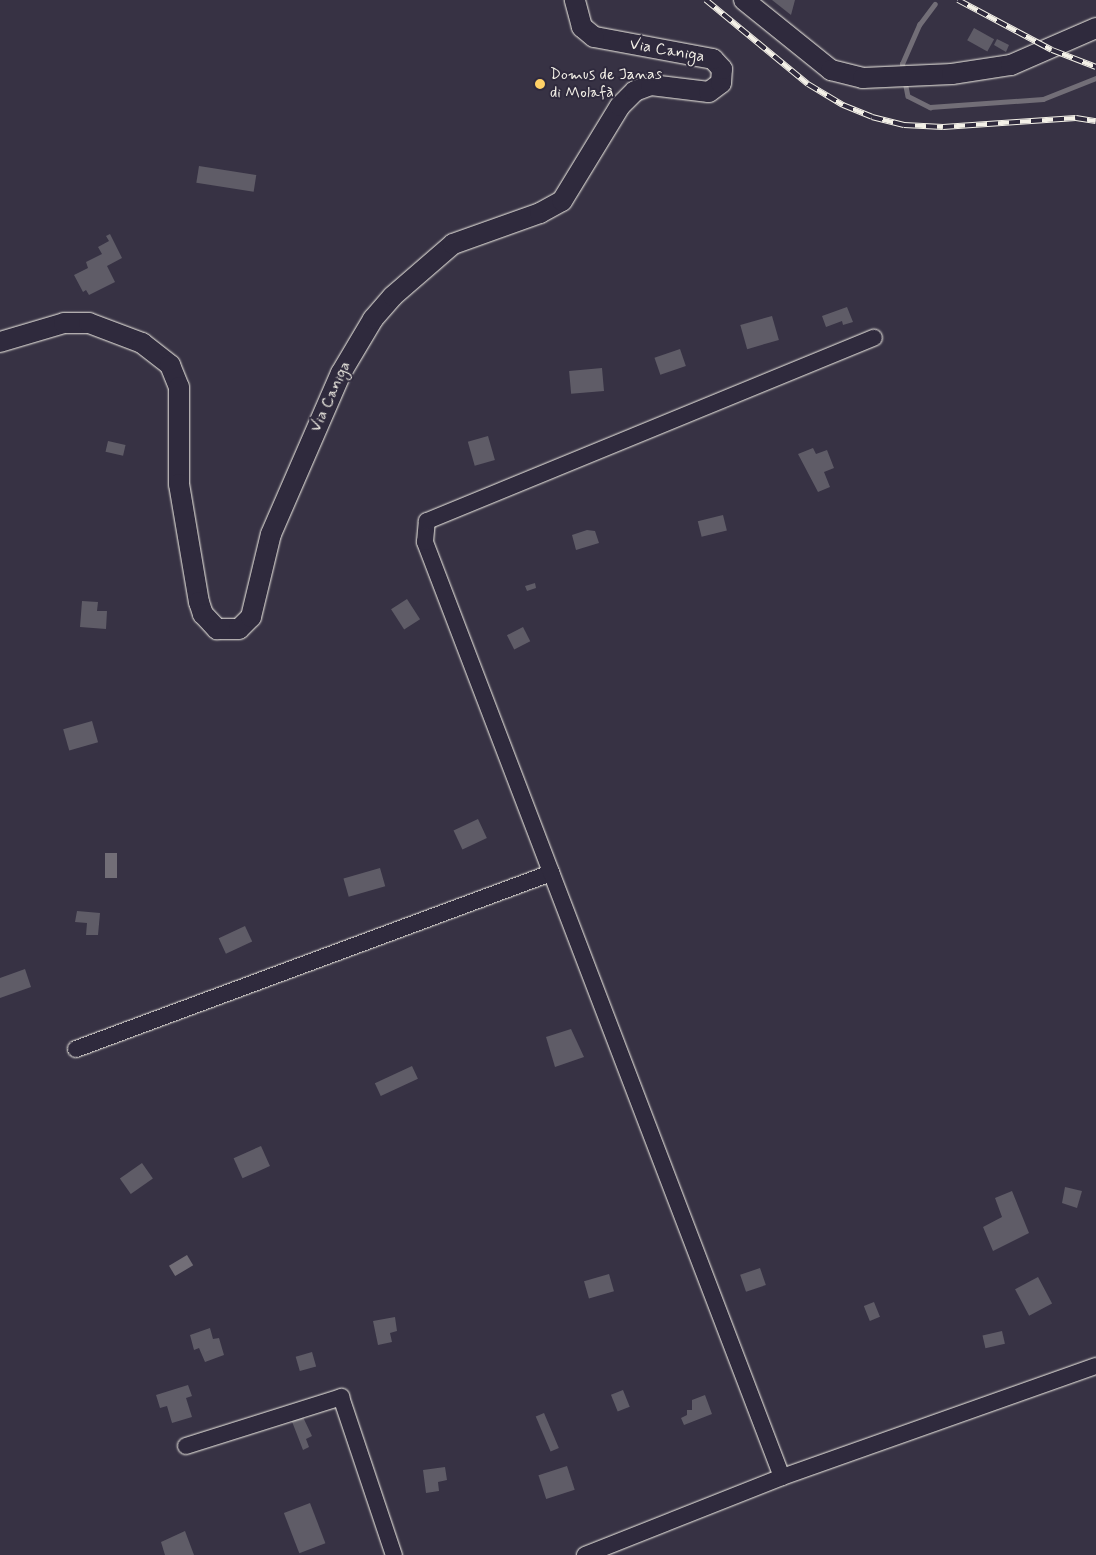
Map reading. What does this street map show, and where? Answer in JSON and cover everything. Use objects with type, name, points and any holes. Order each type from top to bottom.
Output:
[{"type":"street","name":"Via Caniga","points":[[0,342],[64,323],[89,323],[142,343],[170,365],[178,387],[179,484],[199,602],[203,614],[217,629],[239,629],[251,617],[271,534],[341,372],[373,319],[393,296],[452,244],[540,213],[562,201],[620,106],[635,90],[651,85],[709,92],[721,83],[722,69],[712,59],[594,37],[582,27],[575,0]]},
{"type":"street","points":[[744,0],[831,70],[849,76],[888,79],[1011,65],[1096,28]]},
{"type":"street","points":[[782,1477],[426,542],[427,521],[874,338]]},
{"type":"street","points":[[76,1049],[551,873]]},
{"type":"street","points":[[585,1555],[782,1477],[1096,1366]]},
{"type":"street","points":[[186,1446],[341,1397],[394,1555]]},
{"type":"shaded area","points":[[105,853],[117,853],[117,878],[105,878]]},
{"type":"shaded area","points":[[187,1255],[193,1265],[175,1276],[169,1266]]},
{"type":"building","points":[[772,0],[795,0],[791,15]]},
{"type":"building","points":[[974,28],[994,39],[987,51],[967,40]]},
{"type":"building","points":[[997,39],[1009,45],[1006,52],[994,45]]},
{"type":"building","points":[[199,166],[256,175],[254,192],[196,183]]},
{"type":"building","points":[[110,234],[122,258],[107,266],[115,282],[89,295],[86,290],[83,292],[74,275],[88,268],[86,262],[102,254],[98,247],[109,241],[106,236]]},
{"type":"building","points":[[847,307],[853,322],[843,325],[842,321],[826,327],[822,316]]},
{"type":"building","points":[[772,316],[779,340],[747,349],[740,325]]},
{"type":"building","points":[[680,349],[686,366],[660,375],[654,358]]},
{"type":"building","points":[[602,368],[604,391],[571,394],[569,371]]},
{"type":"building","points":[[488,436],[495,460],[475,466],[468,442]]},
{"type":"building","points":[[108,441],[126,445],[123,456],[106,452]]},
{"type":"building","points":[[813,448],[816,454],[827,450],[834,468],[824,472],[830,487],[818,492],[798,454]]},
{"type":"building","points":[[723,515],[727,531],[702,537],[698,521]]},
{"type":"building","points":[[587,530],[595,531],[599,543],[576,550],[572,535]]},
{"type":"building","points":[[535,583],[536,588],[527,591],[525,586]]},
{"type":"building","points":[[407,599],[420,619],[404,629],[391,609]]},
{"type":"building","points":[[82,601],[98,602],[97,611],[107,611],[106,629],[80,627]]},
{"type":"building","points":[[523,627],[530,641],[514,649],[507,635]]},
{"type":"building","points":[[92,721],[98,742],[69,750],[63,729]]},
{"type":"building","points":[[478,819],[487,838],[462,849],[454,830]]},
{"type":"building","points":[[380,868],[385,886],[349,897],[343,878]]},
{"type":"building","points":[[77,911],[100,913],[98,935],[86,935],[87,923],[75,922]]},
{"type":"building","points":[[245,926],[252,941],[226,954],[219,938]]},
{"type":"building","points":[[25,969],[31,987],[0,998],[0,978]]},
{"type":"building","points":[[571,1029],[584,1057],[555,1067],[546,1037]]},
{"type":"building","points":[[412,1066],[418,1079],[381,1096],[375,1083]]},
{"type":"building","points":[[261,1146],[270,1166],[243,1178],[234,1158]]},
{"type":"building","points":[[142,1163],[153,1179],[131,1194],[120,1178]]},
{"type":"building","points":[[1065,1187],[1082,1191],[1077,1208],[1062,1203]]},
{"type":"building","points":[[1012,1191],[1029,1233],[993,1251],[983,1227],[1002,1217],[995,1198]]},
{"type":"building","points":[[760,1268],[766,1285],[746,1292],[740,1275]]},
{"type":"building","points":[[609,1274],[614,1291],[589,1298],[584,1281]]},
{"type":"building","points":[[1038,1277],[1052,1303],[1029,1316],[1015,1289]]},
{"type":"building","points":[[874,1302],[880,1317],[870,1321],[864,1306]]},
{"type":"building","points":[[395,1317],[397,1331],[390,1333],[392,1342],[378,1345],[373,1321]]},
{"type":"building","points":[[210,1328],[213,1339],[219,1338],[224,1355],[205,1362],[199,1348],[194,1350],[190,1335]]},
{"type":"building","points":[[1002,1331],[1005,1344],[985,1348],[983,1335]]},
{"type":"building","points":[[312,1352],[316,1366],[300,1371],[296,1357]]},
{"type":"building","points":[[188,1385],[192,1396],[186,1398],[192,1417],[172,1423],[167,1406],[160,1408],[156,1395]]},
{"type":"building","points":[[623,1390],[630,1407],[618,1412],[611,1395]]},
{"type":"building","points":[[705,1395],[712,1414],[684,1425],[681,1418],[687,1415],[687,1410],[692,1410],[692,1400]]},
{"type":"building","points":[[544,1413],[559,1448],[551,1451],[536,1417]]},
{"type":"building","points":[[302,1415],[312,1436],[306,1439],[309,1447],[303,1450],[291,1419]]},
{"type":"building","points":[[567,1466],[575,1490],[546,1499],[538,1475]]},
{"type":"building","points":[[445,1467],[447,1480],[438,1482],[439,1491],[426,1493],[423,1470]]},
{"type":"building","points":[[310,1503],[325,1543],[299,1553],[284,1513]]},
{"type":"building","points":[[185,1531],[194,1555],[165,1555],[161,1542]]},
{"type":"waterway","points":[[903,71],[902,64],[919,25],[935,4]]},
{"type":"waterway","points":[[905,81],[908,96],[930,107],[1043,99],[1096,78]]},
{"type":"railway","points":[[706,0],[808,84],[843,105],[872,117],[904,125],[943,127],[1076,118],[1096,121]]},
{"type":"railway","points":[[958,0],[1052,50],[1096,67]]},
{"type":"place","name":"Domus de Janas di Molafà","points":[[540,84]]}]
